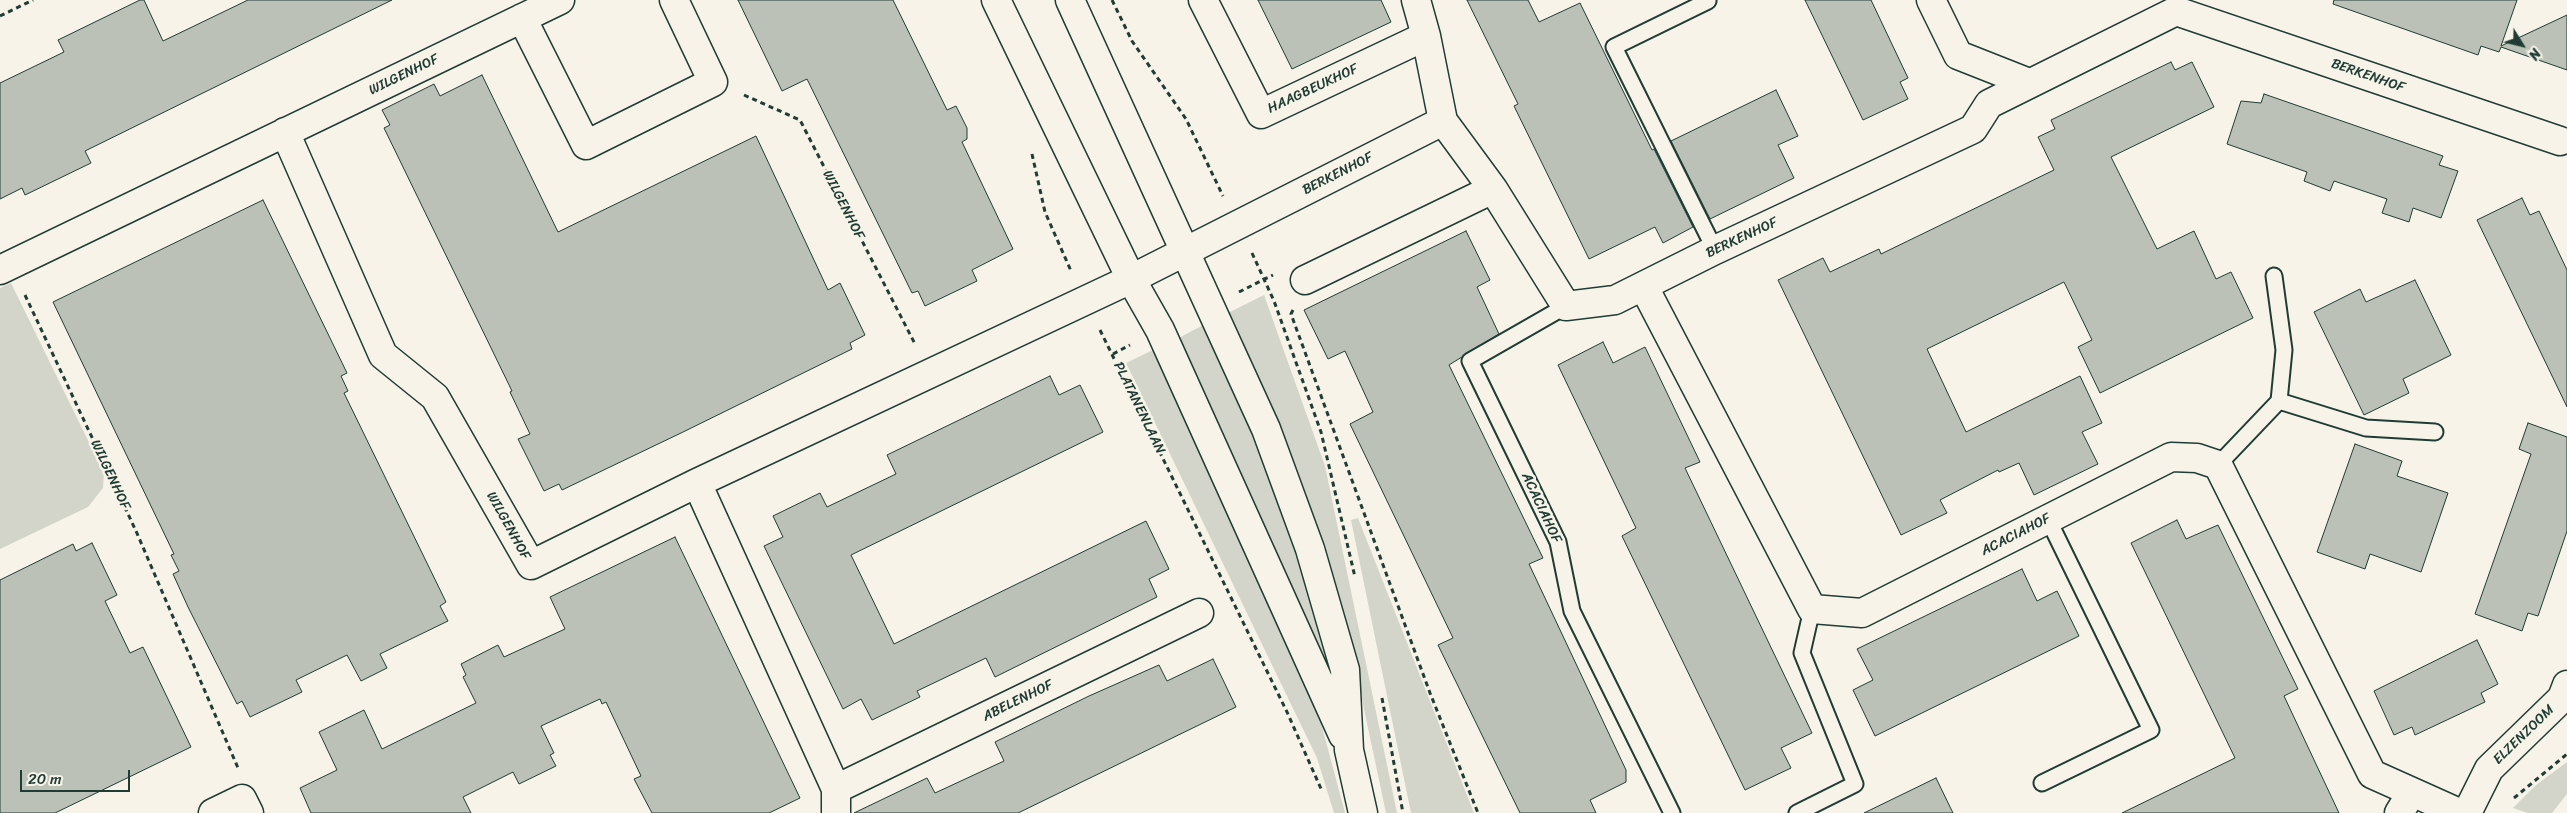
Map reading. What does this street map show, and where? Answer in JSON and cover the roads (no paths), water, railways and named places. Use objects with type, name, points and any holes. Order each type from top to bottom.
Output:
[{"type":"street","name":"WILGENHOF","points":[[6,268],[560,0]]},
{"type":"street","points":[[522,18],[586,145],[713,82],[674,0]]},
{"type":"street","points":[[996,0],[1130,280],[1160,330],[1349,750]]},
{"type":"street","points":[[1070,0],[1266,429],[1310,549],[1345,670],[1349,750],[1363,813]]},
{"type":"street","name":"HAAGBEUKHOF","points":[[1203,0],[1260,114],[1426,36]]},
{"type":"street","points":[[1416,0],[1426,36],[1443,121],[1492,189],[1566,306]]},
{"type":"street","points":[[1931,0],[1958,55],[2029,83]]},
{"type":"street","name":"BERKENHOF","points":[[1566,306],[1615,300],[1715,250],[1973,130],[1989,104],[2174,6],[2565,145]]},
{"type":"street","name":"BERKENHOF","points":[[1185,250],[1443,121]]},
{"type":"street","name":"WILGENHOF","points":[[286,132],[383,355],[435,397],[531,565],[697,484],[1130,280]]},
{"type":"street","points":[[1305,280],[1492,189]]},
{"type":"street","points":[[1130,280],[1185,250]]},
{"type":"street","points":[[1644,287],[1812,609]]},
{"type":"street","name":"ACACIAHOF","points":[[1812,609],[1862,613],[2171,457],[2197,458],[2218,465]]},
{"type":"street","points":[[2218,465],[2372,774],[2405,802],[2459,813]]},
{"type":"street","name":"ABELENHOF","points":[[697,484],[836,801],[1199,613]]},
{"type":"street","name":"ELZENZOOM","points":[[2467,813],[2489,769],[2562,698],[2567,684]]},
{"type":"street","points":[[213,813],[245,806]]},
{"type":"lane","points":[[1708,1],[1614,46],[1715,250]]},
{"type":"lane","points":[[2218,465],[2279,401],[2284,350],[2274,276]]},
{"type":"lane","name":"ACACIAHOF","points":[[1566,306],[1470,361],[1558,542],[1572,611],[1672,813]]},
{"type":"lane","points":[[2279,401],[2366,428],[2435,432]]},
{"type":"lane","points":[[2042,783],[2152,730],[2048,519]]},
{"type":"lane","points":[[1797,813],[1854,784],[1802,654],[1812,609]]}]
